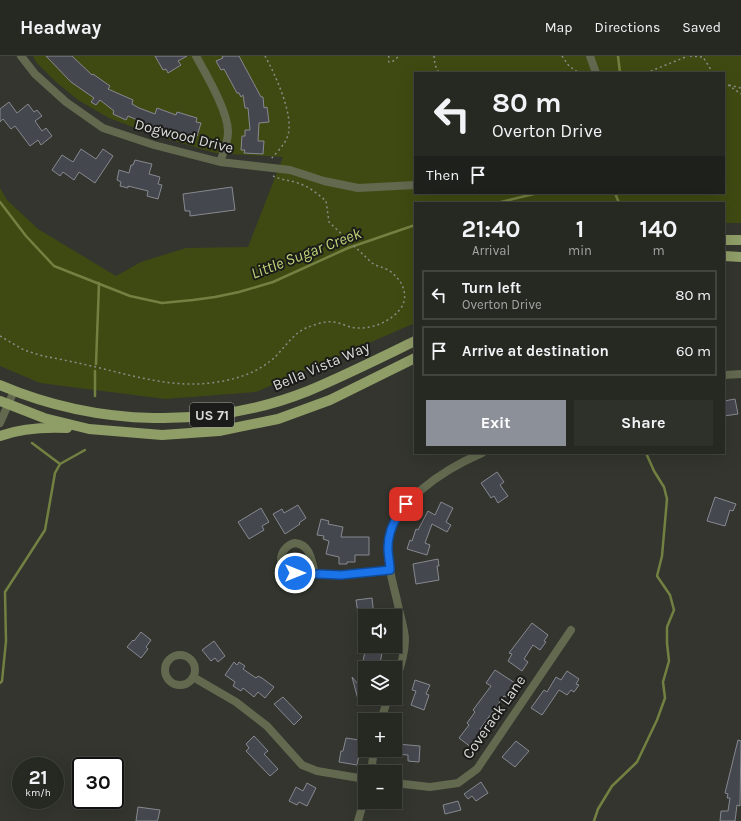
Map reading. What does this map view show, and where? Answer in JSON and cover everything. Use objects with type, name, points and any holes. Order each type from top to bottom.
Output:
[{"type":"main road","points":[[725,240],[741,240]]},
{"type":"main road","points":[[725,256],[741,256]]},
{"type":"main road","name":"Bella Vista Way","points":[[0,385],[29,397],[72,409],[101,414],[130,417],[175,418],[219,414],[263,406],[307,391],[414,340]]},
{"type":"main road","name":"US 71","points":[[4,403],[44,418],[89,429],[162,435],[219,431],[278,419],[330,400],[414,358]]},
{"type":"main road","points":[[0,436],[14,431],[45,427],[89,429]]},
{"type":"street","name":"Dogwood Drive","points":[[21,56],[35,74],[66,102],[103,128],[154,145],[220,162],[290,170],[324,181],[358,188],[414,185]]},
{"type":"street","points":[[196,56],[226,118],[228,133],[220,162]]},
{"type":"street","points":[[590,56],[596,72]]},
{"type":"street","points":[[725,375],[741,374]]},
{"type":"street","points":[[0,424],[4,403],[14,391]]},
{"type":"street","points":[[402,662],[405,640],[390,570],[388,547],[397,515],[406,504],[429,484],[465,460],[480,454]]},
{"type":"street","points":[[315,573],[310,553],[304,546],[300,544],[290,544],[283,551],[281,560],[286,569],[295,573],[341,575],[390,570]]},
{"type":"street","name":"Coverack Lane","points":[[402,784],[430,788],[458,783],[477,769],[571,630]]},
{"type":"street","points":[[193,677],[236,702],[267,726],[302,765],[317,771],[358,778]]},
{"type":"street","points":[[358,821],[362,809]]},
{"type":"path","points":[[0,336],[24,350],[36,354],[163,382],[196,384],[220,382],[247,374],[263,367],[297,334],[306,328],[321,323],[332,322],[351,327],[364,328],[377,326],[389,320],[397,313],[403,304],[405,294],[402,284],[395,276],[386,269],[378,267],[372,263],[329,222],[326,201],[317,193],[298,183],[283,181],[273,177],[268,172],[265,166],[283,145],[288,135],[288,118],[283,96],[271,66],[265,56]]},
{"type":"path","points":[[389,56],[389,62],[392,62],[399,56]]},
{"type":"path","points":[[434,56],[435,65],[438,72]]},
{"type":"path","points":[[562,56],[569,66],[578,72]]},
{"type":"path","points":[[649,72],[689,56],[702,57],[712,72]]},
{"type":"path","points":[[727,84],[741,88]]},
{"type":"path","points":[[727,84],[741,94]]},
{"type":"green space","points":[[33,56],[741,56],[741,223],[725,223],[725,202],[414,202],[414,323],[256,392],[165,399],[40,383],[0,366],[0,188],[7,200],[38,229],[116,276],[141,262],[186,248],[248,247],[283,157],[215,153],[154,135],[109,118],[78,100],[55,81],[36,62]]},
{"type":"building","points":[[46,56],[72,56],[92,75],[93,74],[110,86],[108,89],[133,100],[132,104],[139,108],[155,114],[157,108],[176,115],[177,112],[197,118],[196,122],[201,123],[197,136],[193,135],[191,141],[184,138],[185,135],[164,128],[163,132],[146,126],[147,124],[128,116],[126,120],[113,114],[114,111],[100,100],[96,105],[91,102],[94,98],[71,82]]},
{"type":"building","points":[[155,56],[187,56],[178,61],[181,65],[168,73],[166,69],[163,70]]},
{"type":"building","points":[[222,56],[239,56],[261,97],[263,97],[264,108],[267,107],[269,122],[259,123],[258,141],[264,141],[263,154],[244,153],[245,150],[241,150],[242,136],[245,136],[245,130],[250,130],[248,108],[245,108],[243,95],[241,97],[239,93],[237,93],[224,69],[221,70],[216,61],[223,58]]},
{"type":"building","points":[[9,102],[17,113],[28,104],[34,112],[37,110],[42,116],[35,121],[42,131],[46,128],[52,136],[41,145],[38,140],[30,146],[15,126],[11,129],[3,119],[0,122],[0,109]]},
{"type":"building","points":[[81,149],[96,159],[103,149],[113,156],[95,183],[79,172],[74,180],[63,172],[60,176],[52,170],[62,155],[73,162]]},
{"type":"building","points":[[135,160],[152,164],[149,174],[160,177],[158,184],[162,185],[158,199],[147,196],[148,191],[128,186],[128,188],[120,186],[121,182],[117,180],[119,170],[129,173],[131,165],[133,165]]},
{"type":"building","points":[[232,187],[235,210],[190,216],[190,211],[185,211],[183,194]]},
{"type":"building","points":[[735,399],[738,414],[725,416],[725,401]]},
{"type":"building","points":[[497,472],[504,482],[500,485],[508,496],[498,503],[494,496],[491,498],[481,483]]},
{"type":"building","points":[[715,497],[736,504],[733,511],[730,510],[725,526],[707,521]]},
{"type":"building","points":[[441,502],[453,508],[446,522],[451,525],[447,532],[432,524],[425,543],[430,545],[427,555],[407,549],[410,540],[412,541],[416,529],[418,530],[428,511],[435,515]]},
{"type":"building","points":[[298,505],[306,518],[285,534],[273,514],[282,509],[284,513]]},
{"type":"building","points":[[261,508],[269,522],[262,526],[264,530],[249,539],[238,522]]},
{"type":"building","points":[[321,519],[329,521],[328,524],[343,527],[341,537],[369,537],[369,555],[355,555],[355,562],[339,564],[339,557],[326,554],[329,541],[323,539],[324,536],[317,535]]},
{"type":"building","points":[[438,559],[439,566],[437,566],[439,580],[416,584],[413,564]]},
{"type":"building","points":[[372,598],[373,609],[358,609],[358,613],[356,600]]},
{"type":"building","points":[[532,623],[548,635],[544,641],[546,642],[540,650],[533,645],[524,659],[528,662],[522,671],[508,661],[512,654],[509,653]]},
{"type":"building","points":[[141,632],[151,640],[146,647],[148,649],[141,658],[127,647]]},
{"type":"building","points":[[214,641],[225,656],[218,662],[215,658],[211,661],[202,650]]},
{"type":"building","points":[[365,653],[382,653],[380,661],[363,661]]},
{"type":"building","points":[[234,662],[237,665],[239,662],[245,666],[243,669],[256,678],[258,676],[262,678],[274,687],[265,698],[258,692],[254,697],[243,688],[241,691],[233,686],[235,682],[225,675]]},
{"type":"building","points":[[495,670],[515,683],[506,697],[504,696],[480,729],[483,732],[472,748],[459,738],[469,725],[467,723],[475,712],[473,710],[491,686],[486,683]]},
{"type":"building","points":[[567,671],[579,679],[576,684],[579,685],[574,692],[571,690],[567,695],[559,690],[542,715],[531,708],[544,690],[547,692],[556,677],[561,680]]},
{"type":"building","points":[[352,677],[358,684],[358,699]]},
{"type":"building","points":[[415,680],[430,685],[426,694],[429,695],[424,710],[411,705],[416,691],[412,690]]},
{"type":"building","points":[[283,697],[302,717],[294,725],[274,704]]},
{"type":"building","points":[[254,736],[268,751],[264,754],[278,769],[270,776],[246,751],[249,748],[246,744]]},
{"type":"building","points":[[346,738],[358,740],[359,757],[357,765],[339,762],[341,751],[343,751]]},
{"type":"building","points":[[738,740],[741,741],[740,806],[737,805],[735,821],[720,821],[721,811],[728,811],[730,798],[727,798],[728,794],[725,793]]},
{"type":"building","points":[[516,741],[529,751],[515,767],[502,757]]},
{"type":"building","points":[[402,744],[420,746],[419,762],[408,761],[408,755],[402,754]]},
{"type":"building","points":[[481,782],[488,793],[476,801],[472,796],[468,799],[464,794]]},
{"type":"building","points":[[307,783],[316,788],[307,806],[299,802],[297,805],[289,801],[296,787],[303,791]]},
{"type":"building","points":[[458,801],[461,810],[445,814],[443,805]]},
{"type":"building","points":[[138,807],[160,810],[157,821],[136,821]]},
{"type":"waterway","name":"Little Sugar Creek","points":[[618,56],[620,72]]},
{"type":"waterway","name":"Little Sugar Creek","points":[[501,202],[534,194]]},
{"type":"waterway","points":[[615,194],[619,202]]},
{"type":"waterway","name":"Little Sugar Creek","points":[[0,202],[26,236],[54,266],[130,296],[162,303],[215,297],[273,282],[348,248],[414,225]]},
{"type":"waterway","points":[[96,364],[99,283]]},
{"type":"waterway","points":[[95,371],[95,396]]},
{"type":"waterway","points":[[32,443],[60,464]]},
{"type":"waterway","points":[[0,683],[2,681],[6,641],[5,592],[45,530],[55,473],[60,464],[85,450]]},
{"type":"waterway","points":[[594,821],[598,809],[612,786],[637,762],[657,720],[665,698],[663,682],[669,661],[667,627],[674,610],[670,595],[657,576],[662,556],[667,499],[664,487],[654,471],[646,454]]},
{"type":"route","points":[[295,573],[341,575],[390,570],[388,547],[392,529],[397,515],[406,504]]}]
